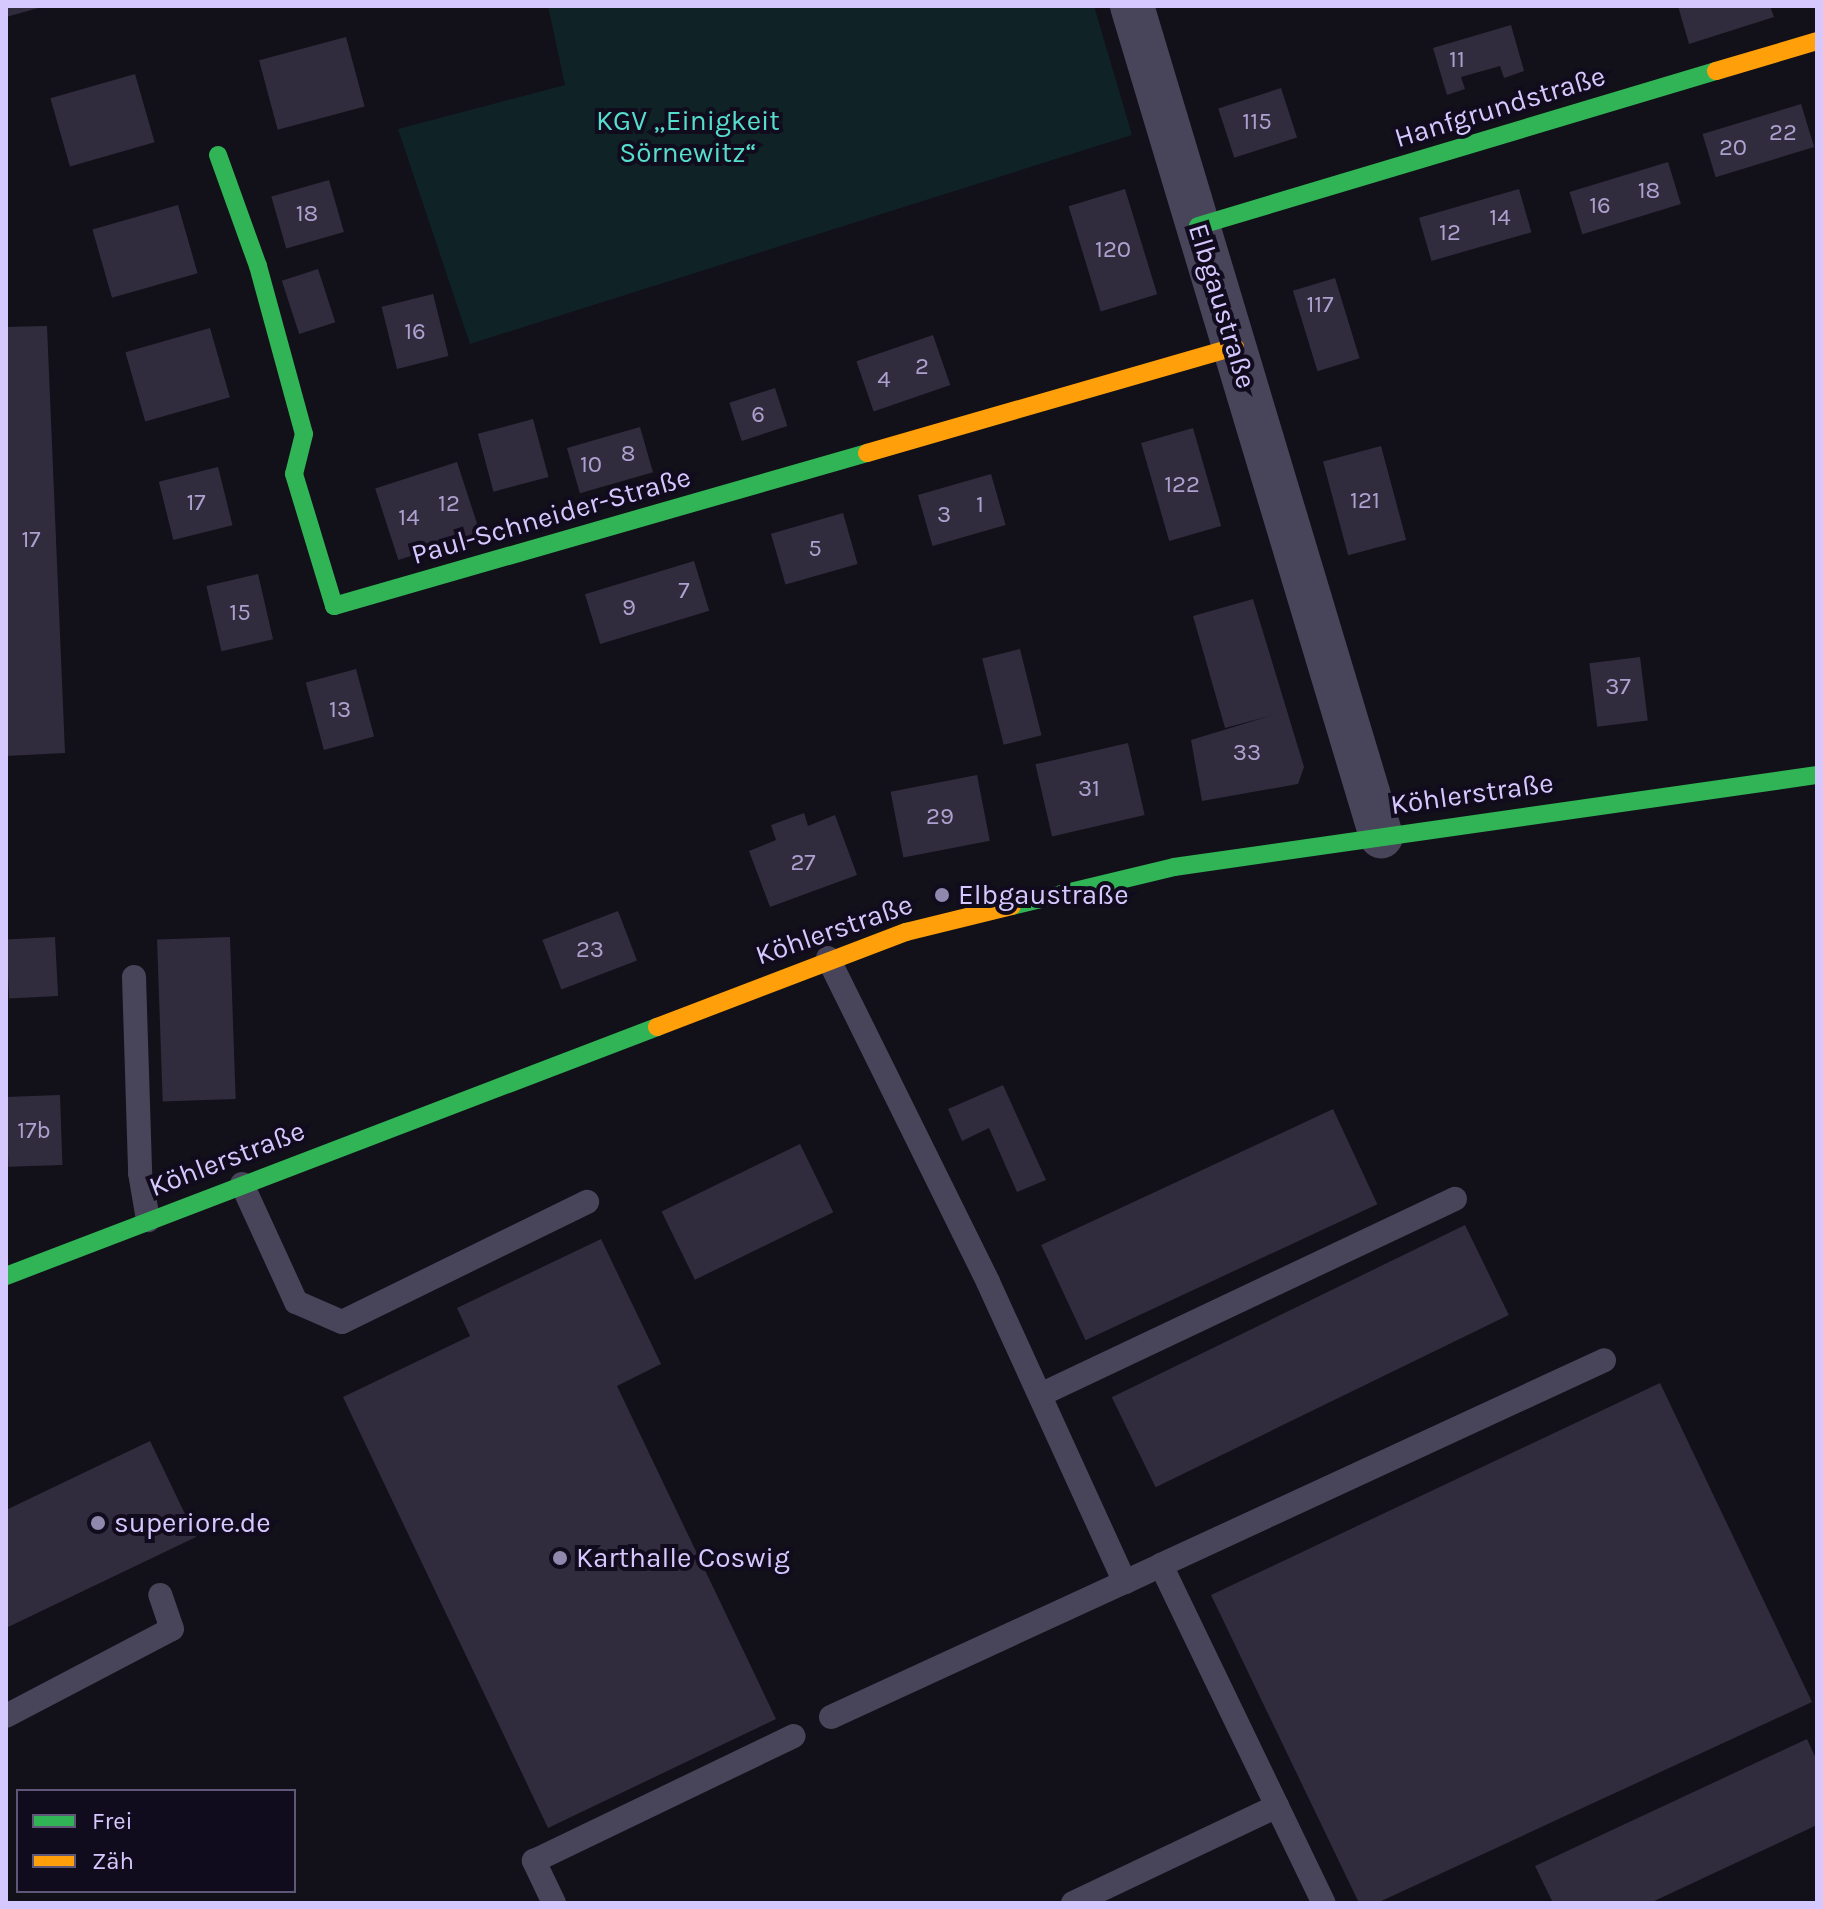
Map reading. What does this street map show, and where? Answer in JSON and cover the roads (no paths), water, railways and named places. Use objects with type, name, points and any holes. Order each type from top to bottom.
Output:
[{"type":"street","name":"Elbgaustraße","points":[[1132,6],[1381,836]]},
{"type":"street","name":"Hanfgrundstraße","points":[[1198,226],[1817,41]]},
{"type":"street","name":"Paul-Schneider-Straße","points":[[218,155],[258,266],[304,434],[294,474],[334,606],[1235,347]]},
{"type":"street","name":"Köhlerstraße","points":[[6,1276],[828,958],[906,932],[1174,867],[1817,775]]},
{"type":"lane","points":[[828,958],[1040,1395],[1125,1582]]},
{"type":"lane","points":[[134,977],[140,1173],[148,1220]]},
{"type":"lane","points":[[242,1184],[296,1302],[342,1322],[587,1202]]},
{"type":"lane","points":[[1040,1395],[1455,1199]]},
{"type":"lane","points":[[831,1717],[1604,1360]]},
{"type":"lane","points":[[1161,1565],[1324,1903]]},
{"type":"lane","points":[[6,1716],[172,1629],[160,1595]]},
{"type":"lane","points":[[554,1903],[534,1861],[794,1736]]},
{"type":"lane","points":[[1073,1903],[1277,1806]]},
{"type":"place","name":"Elbgaustraße","points":[[942,895]]},
{"type":"place","name":"superiore.de","points":[[98,1523]]},
{"type":"place","name":"Karthalle Coswig","points":[[560,1558]]},
{"type":"park label","name":"KGV „Einigkeit Sörnewitz“","points":[[688,137]]}]
